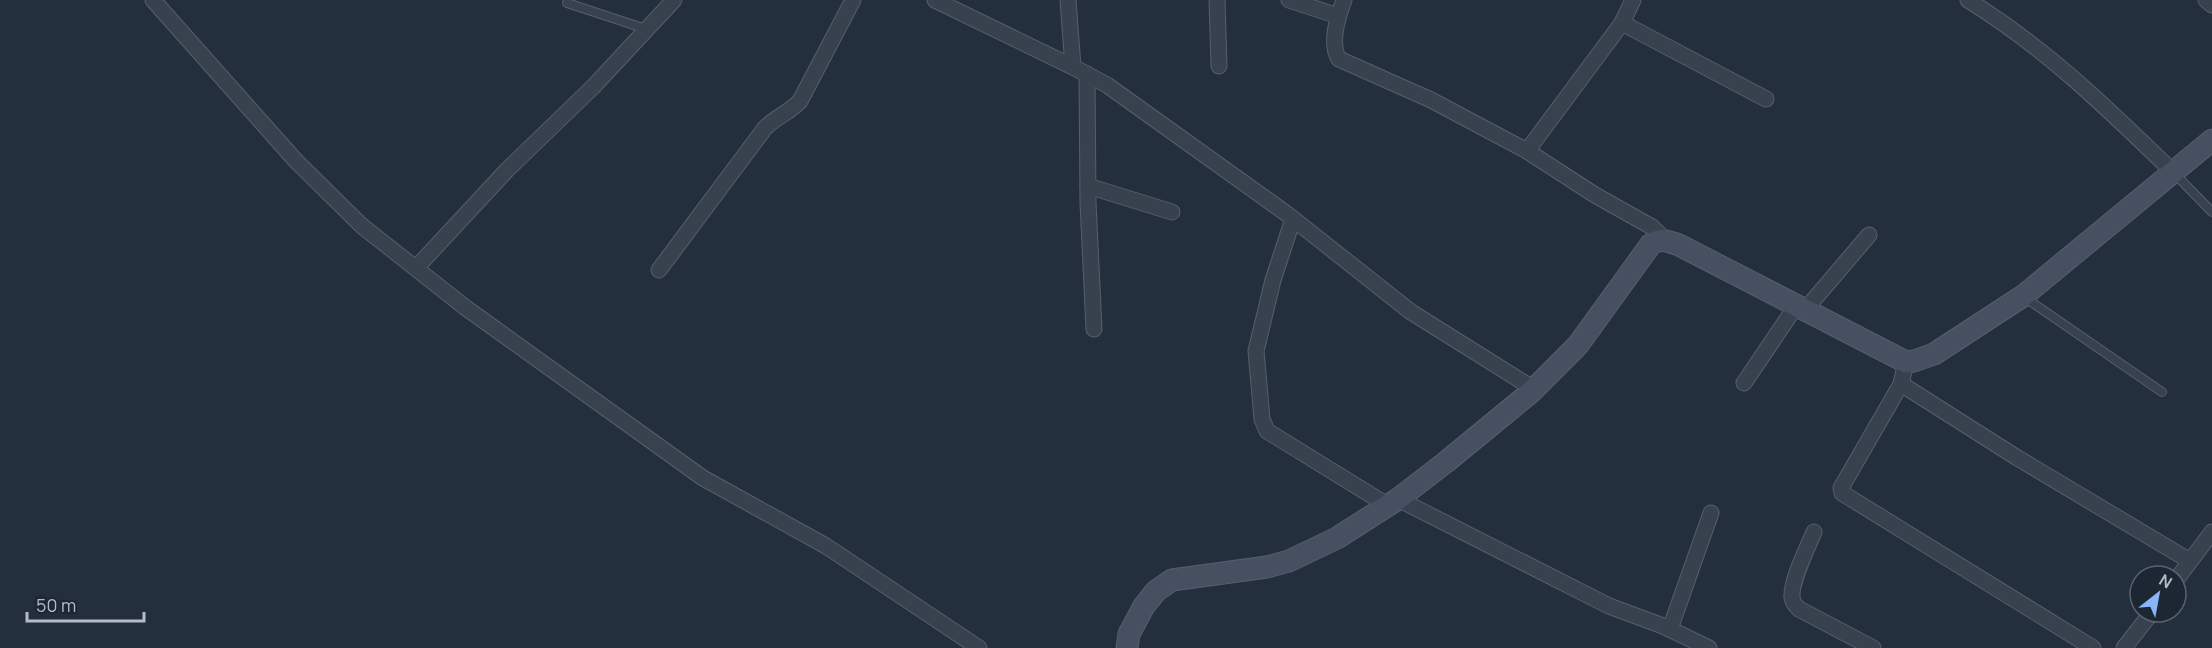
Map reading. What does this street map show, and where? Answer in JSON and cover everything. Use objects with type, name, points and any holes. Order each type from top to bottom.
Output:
[{"type":"street","points":[[153,0],[296,161],[362,226],[466,308],[703,478],[826,546],[975,647]]},
{"type":"street","points":[[416,268],[507,170],[593,87],[674,0]]},
{"type":"street","points":[[659,270],[765,128],[774,119],[794,108],[800,100],[853,0]]},
{"type":"street","points":[[934,0],[1073,66],[1142,108],[1293,219],[1411,312],[1534,389]]},
{"type":"street","points":[[1068,0],[1073,66]]},
{"type":"street","points":[[1217,0],[1219,66]]},
{"type":"street","points":[[1289,0],[1338,16]]},
{"type":"street","points":[[1344,0],[1338,16],[1334,46],[1339,58],[1431,100],[1527,151],[1595,195],[1652,227],[1665,240],[1906,362],[1914,362],[1934,354],[2023,296],[2212,141]]},
{"type":"street","points":[[1527,151],[1622,23],[1633,0]]},
{"type":"street","points":[[1968,0],[2008,25],[2080,83],[2173,172]]},
{"type":"street","points":[[2206,0],[2212,5]]},
{"type":"street","points":[[1622,23],[1766,99]]},
{"type":"street","points":[[1087,74],[1088,186],[1094,329]]},
{"type":"street","points":[[1088,186],[1172,212]]},
{"type":"street","points":[[1293,219],[1273,280],[1256,351],[1262,420],[1267,431],[1393,502],[1608,606],[1670,629],[1709,648]]},
{"type":"street","points":[[1744,383],[1801,308],[1869,235]]},
{"type":"street","points":[[1127,648],[1130,634],[1144,606],[1156,591],[1172,580],[1267,567],[1289,561],[1337,538],[1393,502],[1534,389],[1578,345],[1651,244],[1665,240]]},
{"type":"street","points":[[1906,362],[1901,384],[1841,488],[1842,493],[2093,648]]},
{"type":"street","points":[[1901,384],[2016,457],[2190,561]]},
{"type":"street","points":[[1670,629],[1712,513]]},
{"type":"street","points":[[1814,532],[1794,585],[1793,603],[1799,609],[1873,648]]},
{"type":"street","points":[[2188,564],[2212,532]]},
{"type":"street","points":[[2124,648],[2143,624]]},
{"type":"lane","points":[[567,3],[646,29]]},
{"type":"lane","points":[[2173,172],[2212,212]]},
{"type":"lane","points":[[2023,296],[2162,392]]}]
